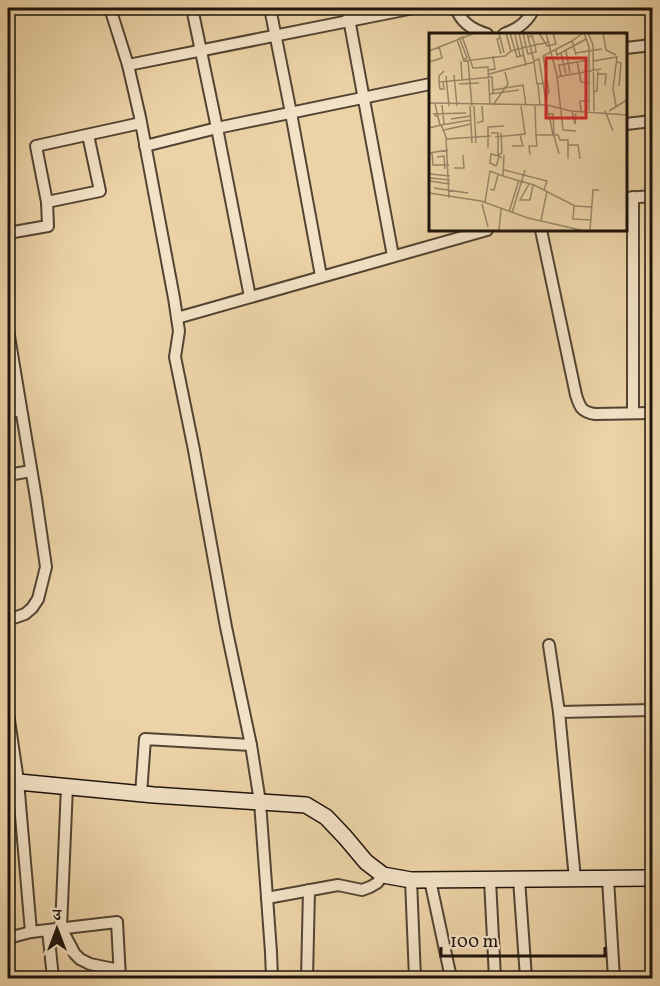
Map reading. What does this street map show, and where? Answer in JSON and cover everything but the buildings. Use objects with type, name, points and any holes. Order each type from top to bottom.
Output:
[{"type":"street","points":[[110,8],[128,65],[141,123],[179,331],[175,357],[261,802],[272,978]]},
{"type":"street","points":[[192,8],[250,297]]},
{"type":"street","points":[[270,8],[321,276]]},
{"type":"street","points":[[347,8],[393,256]]},
{"type":"street","points":[[128,65],[414,8]]},
{"type":"street","points":[[456,8],[465,23],[483,33]]},
{"type":"street","points":[[506,33],[525,22],[534,8]]},
{"type":"street","points":[[627,48],[652,45]]},
{"type":"street","points":[[145,146],[217,128],[429,84]]},
{"type":"street","points":[[627,124],[652,122]]},
{"type":"street","points":[[8,233],[48,226],[47,202],[36,146],[141,123]]},
{"type":"street","points":[[47,202],[100,190],[88,135]]},
{"type":"street","points":[[633,413],[629,198],[652,196]]},
{"type":"street","points":[[541,231],[580,407],[587,413],[595,414],[652,413]]},
{"type":"street","points":[[177,318],[469,232]]},
{"type":"street","points":[[8,330],[46,567],[38,599],[32,608],[25,614],[8,620]]},
{"type":"street","points":[[8,413],[21,410]]},
{"type":"street","points":[[8,475],[31,471]]},
{"type":"street","points":[[549,645],[559,712],[575,879]]},
{"type":"street","points":[[559,712],[652,710]]},
{"type":"street","points":[[8,713],[13,781],[32,932]]},
{"type":"street","points":[[141,794],[145,739],[251,745]]},
{"type":"street","points":[[13,781],[141,794],[306,805],[326,817],[366,862],[383,875],[411,880],[652,878]]},
{"type":"street","points":[[8,938],[32,932],[61,928],[117,922],[119,974],[80,959],[61,928],[67,786]]},
{"type":"street","points":[[267,897],[338,885],[362,890],[376,883],[383,875]]},
{"type":"street","points":[[519,879],[526,978]]},
{"type":"street","points":[[608,879],[614,978]]},
{"type":"street","points":[[411,880],[415,978]]},
{"type":"street","points":[[430,880],[451,978]]},
{"type":"street","points":[[490,880],[495,978]]},
{"type":"street","points":[[307,978],[309,890]]},
{"type":"street","points":[[48,930],[54,978]]},
{"type":"street","points":[[96,965],[103,978]]}]
